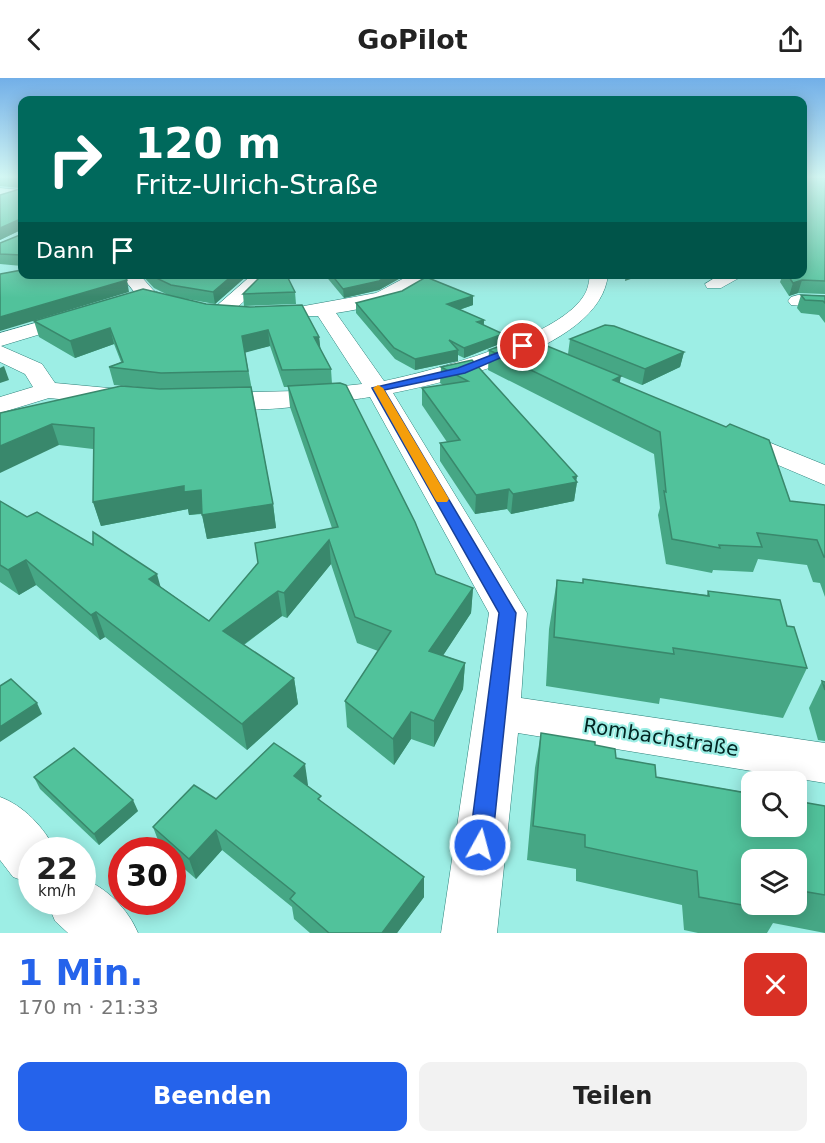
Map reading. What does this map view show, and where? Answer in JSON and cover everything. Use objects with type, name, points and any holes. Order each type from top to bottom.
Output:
[{"type":"street","points":[[133,279],[147,295],[184,308],[220,313],[252,313]]},
{"type":"street","points":[[220,313],[258,279]]},
{"type":"street","points":[[282,313],[323,309],[378,299],[410,286],[418,279]]},
{"type":"street","points":[[186,400],[332,396],[461,370],[523,346],[577,317],[593,298],[598,279]]},
{"type":"street","points":[[714,284],[726,279]]},
{"type":"street","points":[[124,302],[147,295]]},
{"type":"street","points":[[798,301],[825,302]]},
{"type":"street","points":[[323,309],[377,388],[508,613],[498,712],[469,933]]},
{"type":"street","points":[[0,340],[90,313]]},
{"type":"street","points":[[523,346],[556,360]]},
{"type":"street","points":[[0,353],[34,369],[47,390]]},
{"type":"street","points":[[0,405],[47,390],[154,399]]},
{"type":"street","points":[[706,425],[825,476]]},
{"type":"street","name":"Rombachstraße","points":[[498,712],[825,763]]},
{"type":"street","points":[[0,820],[18,842]]},
{"type":"street","points":[[89,915],[110,933]]},
{"type":"building","points":[[0,218],[18,218],[18,220],[0,228]]},
{"type":"building","points":[[807,218],[825,218],[825,281],[802,280],[793,283],[790,279],[807,279]]},
{"type":"building","points":[[18,236],[18,255],[0,254],[0,243]]},
{"type":"building","points":[[18,271],[18,279],[127,280],[0,317],[0,274]]},
{"type":"building","points":[[158,279],[228,279],[213,292],[171,285]]},
{"type":"building","points":[[258,279],[288,279],[295,292],[243,294]]},
{"type":"building","points":[[335,279],[382,279],[379,281],[343,289]]},
{"type":"building","points":[[423,279],[431,279],[473,296],[447,304],[484,320],[477,322],[503,334],[464,348],[449,340],[458,350],[415,359],[394,348],[356,303],[402,291]]},
{"type":"building","points":[[143,289],[206,304],[250,307],[302,305],[319,337],[314,337],[331,369],[282,370],[268,330],[242,336],[248,371],[161,373],[109,367],[123,362],[110,328],[70,341],[34,321]]},
{"type":"building","points":[[801,295],[825,296],[825,303],[805,300]]},
{"type":"building","points":[[605,325],[614,326],[684,352],[645,369],[570,339]]},
{"type":"building","points":[[525,337],[621,376],[613,380],[726,427],[730,424],[769,440],[790,501],[825,505],[825,557],[817,540],[757,533],[762,547],[719,545],[720,548],[672,539],[664,491],[666,492],[660,432],[489,350]]},
{"type":"building","points":[[472,360],[577,476],[573,477],[577,482],[513,494],[509,489],[476,495],[440,443],[460,440],[422,388],[468,381],[441,367]]},
{"type":"building","points":[[340,383],[346,385],[415,522],[436,574],[473,588],[429,651],[465,663],[434,721],[411,712],[393,739],[345,701],[391,631],[355,617],[329,540],[284,593],[278,591],[223,631],[294,678],[242,724],[96,612],[91,615],[26,560],[8,570],[0,565],[0,501],[27,517],[37,512],[93,545],[93,532],[157,574],[149,579],[209,621],[258,563],[255,543],[338,527],[288,386]]},
{"type":"building","points":[[121,386],[160,389],[251,387],[273,504],[202,515],[201,490],[184,492],[184,486],[93,502],[94,428],[52,424],[0,446],[0,413]]},
{"type":"building","points":[[583,579],[709,596],[708,591],[780,600],[787,626],[794,627],[807,668],[673,648],[674,654],[554,637],[557,580],[583,583]]},
{"type":"building","points":[[11,679],[37,703],[0,727],[0,686]]},
{"type":"building","points":[[541,733],[595,742],[595,745],[615,749],[616,758],[655,765],[656,777],[741,792],[741,837],[807,837],[807,803],[825,806],[825,895],[807,892],[807,849],[741,849],[741,905],[699,897],[697,871],[585,847],[585,835],[533,826]]},
{"type":"building","points":[[274,743],[305,764],[294,776],[321,796],[318,799],[424,877],[382,933],[329,933],[290,899],[295,893],[216,830],[189,859],[186,856],[186,837],[164,837],[153,827],[194,785],[216,799]]},
{"type":"building","points":[[74,748],[133,800],[94,834],[34,777]]},
{"type":"slow traffic","points":[[378,388],[442,499]]},
{"type":"route","points":[[480,845],[498,712],[508,613],[377,388],[461,370],[523,346]]}]
